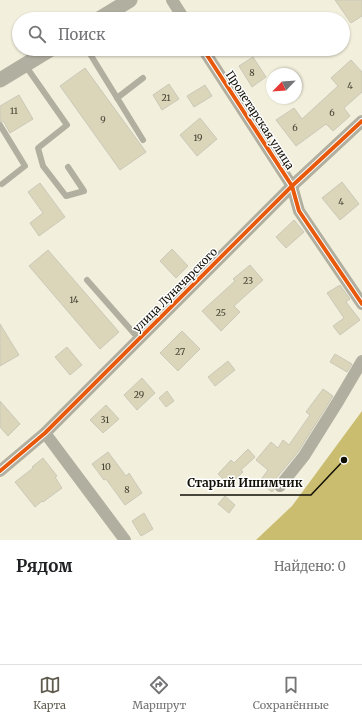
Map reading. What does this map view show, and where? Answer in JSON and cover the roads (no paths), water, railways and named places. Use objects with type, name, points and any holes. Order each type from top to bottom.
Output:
[{"type":"street","points":[[110,12],[130,0]]},
{"type":"street","points":[[172,0],[180,12]]},
{"type":"street","points":[[0,80],[40,56]]},
{"type":"street","name":"Пролетарская улица","points":[[208,56],[292,186],[299,211],[362,304]]},
{"type":"street","name":"улица Луначарского","points":[[0,471],[45,433],[292,186],[362,121]]},
{"type":"street","points":[[280,486],[304,456],[340,400],[362,361]]},
{"type":"street","points":[[45,433],[125,540]]},
{"type":"lane","points":[[91,56],[143,140]]},
{"type":"lane","points":[[25,65],[67,125],[38,148],[43,166],[66,196],[84,191],[68,167]]},
{"type":"lane","points":[[117,98],[143,78]]},
{"type":"lane","points":[[0,125],[25,166],[2,184]]},
{"type":"lane","points":[[87,280],[140,339]]},
{"type":"place","name":"Старый Ишимчик","points":[[344,460]]}]
